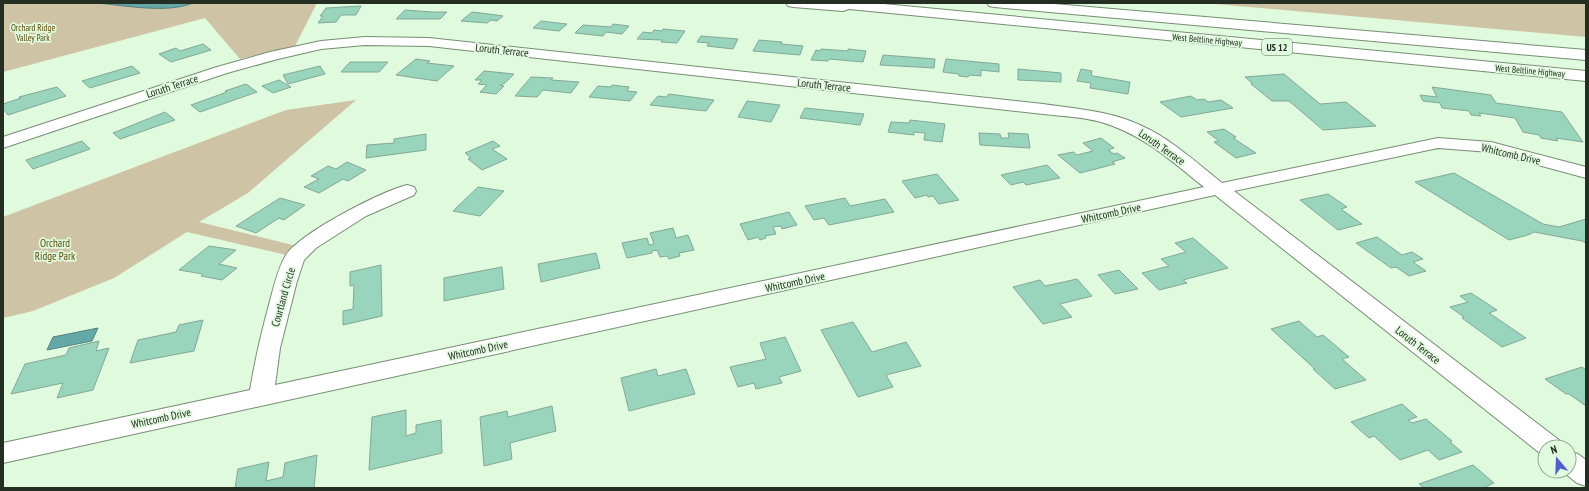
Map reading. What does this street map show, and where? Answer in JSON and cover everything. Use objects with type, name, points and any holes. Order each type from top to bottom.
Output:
[{"type":"highway","points":[[793,3],[968,17]]},
{"type":"highway","name":"West Beltline Highway","points":[[828,3],[1586,76]]},
{"type":"highway","name":"West Beltline Highway","points":[[994,3],[1586,55]]},
{"type":"street","name":"Loruth Terrace","points":[[3,142],[222,70],[275,55],[320,45],[400,40],[1020,107],[1102,118],[1136,129],[1157,141],[1540,439]]},
{"type":"street","name":"Whitcomb Drive","points":[[3,453],[261,396],[603,324],[1219,189],[1438,143],[1491,147],[1586,173]]},
{"type":"street","name":"Courtland Circle","points":[[261,396],[269,348],[286,281],[296,257],[309,244],[359,212],[408,191]]},
{"type":"street","points":[[1577,468],[1586,475]]},
{"type":"green space","name":"Orchard Ridge Valley Park","points":[[3,3],[317,3],[295,46],[240,59],[205,18],[3,72]]},
{"type":"green space","points":[[1204,3],[1586,3],[1586,37]]},
{"type":"green space","name":"Orchard Ridge Park","points":[[356,100],[248,193],[199,222],[305,248],[295,257],[187,232],[114,278],[33,311],[3,318],[3,217],[286,110]]},
{"type":"water","points":[[95,3],[193,3],[170,8],[145,8]]},
{"type":"water","points":[[98,328],[92,341],[47,350],[53,337]]},
{"type":"building","points":[[361,6],[356,15],[341,15],[336,22],[318,23],[323,16],[320,16],[326,8]]},
{"type":"building","points":[[405,10],[447,12],[440,19],[396,19]]},
{"type":"building","points":[[472,12],[503,16],[497,21],[491,20],[487,23],[461,21]]},
{"type":"building","points":[[541,21],[567,24],[559,31],[533,28]]},
{"type":"building","points":[[613,24],[629,26],[622,34],[606,32],[603,36],[575,33],[583,25],[611,27]]},
{"type":"building","points":[[663,29],[685,31],[677,43],[661,42],[662,40],[637,39],[643,32],[652,33],[654,30],[662,31]]},
{"type":"building","points":[[701,36],[738,39],[733,49],[707,46],[709,43],[697,42]]},
{"type":"building","points":[[759,40],[803,46],[800,55],[753,51]]},
{"type":"building","points":[[203,44],[211,50],[171,62],[159,54],[176,48],[180,51]]},
{"type":"building","points":[[821,49],[866,51],[863,62],[829,59],[828,61],[811,60],[816,50],[820,51]]},
{"type":"building","points":[[883,55],[935,59],[934,68],[880,65]]},
{"type":"building","points":[[416,59],[430,61],[427,63],[454,66],[437,81],[396,75]]},
{"type":"building","points":[[946,59],[999,64],[999,72],[981,70],[981,76],[959,76],[959,74],[943,72]]},
{"type":"building","points":[[350,62],[388,62],[379,72],[341,72]]},
{"type":"building","points":[[132,66],[140,73],[90,88],[82,81]]},
{"type":"building","points":[[320,66],[325,74],[288,84],[283,75]]},
{"type":"building","points":[[1018,69],[1061,73],[1061,82],[1018,80]]},
{"type":"building","points":[[1081,69],[1092,71],[1091,75],[1093,76],[1130,82],[1128,94],[1090,88],[1091,83],[1077,81]]},
{"type":"building","points":[[484,71],[514,74],[505,83],[500,85],[504,86],[496,94],[480,92],[487,85],[478,84],[482,80],[475,80]]},
{"type":"building","points":[[1284,74],[1320,104],[1346,102],[1376,126],[1323,130],[1289,101],[1272,101],[1251,84],[1252,83],[1245,77]]},
{"type":"building","points":[[531,77],[553,78],[551,80],[579,82],[571,93],[543,90],[537,97],[515,96]]},
{"type":"building","points":[[279,80],[291,87],[273,93],[262,86]]},
{"type":"building","points":[[246,84],[257,92],[200,112],[191,105],[227,92],[225,91]]},
{"type":"building","points":[[612,85],[629,87],[627,91],[637,92],[630,101],[589,97],[598,86],[611,87]]},
{"type":"building","points":[[57,87],[66,96],[8,115],[3,109],[3,104],[21,98],[19,97]]},
{"type":"building","points":[[1432,87],[1491,95],[1496,103],[1562,112],[1583,142],[1556,138],[1558,141],[1541,138],[1539,135],[1523,132],[1515,118],[1479,113],[1481,116],[1471,115],[1469,111],[1442,108],[1440,103],[1423,101],[1420,95],[1437,97]]},
{"type":"building","points":[[669,94],[714,100],[706,111],[650,105],[658,96],[666,97]]},
{"type":"building","points":[[1191,96],[1197,100],[1204,99],[1208,102],[1221,100],[1233,108],[1181,117],[1160,102]]},
{"type":"building","points":[[747,101],[780,105],[771,122],[738,117]]},
{"type":"building","points":[[805,108],[864,114],[860,125],[800,118]]},
{"type":"building","points":[[165,112],[175,120],[120,139],[113,133]]},
{"type":"building","points":[[910,120],[945,124],[942,142],[924,140],[925,133],[914,132],[914,135],[888,132],[891,122],[909,123]]},
{"type":"building","points":[[1224,129],[1236,137],[1233,138],[1256,153],[1236,158],[1214,142],[1219,141],[1207,132]]},
{"type":"building","points":[[979,133],[1000,134],[1001,138],[1009,138],[1008,133],[1028,134],[1030,148],[980,145]]},
{"type":"building","points":[[426,134],[426,150],[366,158],[367,145],[394,143],[394,139]]},
{"type":"building","points":[[1101,138],[1114,148],[1108,150],[1125,158],[1112,162],[1115,164],[1080,173],[1058,155],[1073,152],[1077,155],[1093,151],[1083,143]]},
{"type":"building","points":[[82,141],[90,149],[33,169],[26,160]]},
{"type":"building","points":[[493,141],[500,146],[492,149],[507,159],[482,170],[468,159],[471,158],[465,153]]},
{"type":"building","points":[[347,162],[366,170],[348,181],[343,179],[319,193],[304,187],[319,179],[311,176],[328,166],[336,169]]},
{"type":"building","points":[[1047,165],[1060,178],[1026,185],[1023,182],[1011,185],[1001,175]]},
{"type":"building","points":[[1454,173],[1543,224],[1559,227],[1586,219],[1586,243],[1534,232],[1509,240],[1415,182]]},
{"type":"building","points":[[937,174],[959,200],[939,204],[933,196],[928,197],[927,195],[915,198],[902,181]]},
{"type":"building","points":[[478,187],[504,191],[480,216],[453,211]]},
{"type":"building","points":[[1328,194],[1347,207],[1341,209],[1362,224],[1338,230],[1300,200]]},
{"type":"building","points":[[280,198],[305,205],[284,220],[279,218],[256,233],[236,226]]},
{"type":"building","points":[[845,198],[850,206],[885,199],[894,212],[829,225],[824,218],[814,220],[805,206]]},
{"type":"building","points":[[789,212],[797,225],[782,229],[781,226],[773,227],[776,234],[765,236],[766,238],[760,240],[758,237],[748,240],[740,224]]},
{"type":"building","points":[[673,228],[676,238],[688,235],[694,250],[679,253],[680,256],[669,259],[667,256],[660,257],[657,250],[652,251],[652,253],[627,258],[622,243],[647,238],[649,245],[654,244],[650,233]]},
{"type":"building","points":[[1377,237],[1402,255],[1412,252],[1423,259],[1413,262],[1426,271],[1409,276],[1396,267],[1391,268],[1356,243]]},
{"type":"building","points":[[1193,238],[1228,268],[1183,280],[1187,283],[1159,290],[1142,273],[1169,266],[1161,259],[1186,252],[1175,243]]},
{"type":"building","points":[[209,246],[236,250],[219,264],[237,268],[222,280],[201,276],[203,274],[179,270]]},
{"type":"building","points":[[596,253],[600,268],[541,282],[538,264]]},
{"type":"building","points":[[381,265],[382,316],[343,325],[343,311],[353,309],[354,285],[350,286],[350,272]]},
{"type":"building","points":[[502,267],[504,289],[444,301],[444,278]]},
{"type":"building","points":[[1119,270],[1138,289],[1115,294],[1098,275]]},
{"type":"building","points":[[1077,279],[1092,296],[1060,304],[1072,317],[1043,324],[1013,287],[1040,280],[1045,286]]},
{"type":"building","points":[[1471,293],[1497,310],[1489,313],[1526,338],[1502,347],[1462,318],[1464,317],[1450,307],[1468,302],[1460,296]]},
{"type":"building","points":[[203,320],[194,351],[130,363],[138,340],[176,332],[179,325]]},
{"type":"building","points":[[1299,321],[1317,337],[1323,335],[1349,357],[1342,359],[1366,380],[1335,389],[1271,329]]},
{"type":"building","points":[[853,322],[872,352],[906,342],[921,366],[886,375],[893,387],[858,397],[821,330]]},
{"type":"building","points":[[785,337],[801,371],[779,377],[782,383],[756,389],[754,383],[738,387],[730,367],[766,359],[760,343]]},
{"type":"building","points":[[99,341],[96,351],[109,348],[93,390],[57,398],[63,383],[11,394],[25,364],[66,355],[69,348]]},
{"type":"building","points":[[1582,367],[1586,370],[1586,406],[1545,379]]},
{"type":"building","points":[[656,369],[658,376],[686,369],[695,394],[629,411],[621,378]]},
{"type":"building","points":[[1402,404],[1417,417],[1408,420],[1412,423],[1426,419],[1452,441],[1450,442],[1462,452],[1439,460],[1428,450],[1400,460],[1374,436],[1369,438],[1351,422]]},
{"type":"building","points":[[552,406],[556,431],[510,443],[512,459],[484,466],[480,417],[507,411],[508,417]]},
{"type":"building","points":[[406,410],[406,436],[416,433],[416,425],[441,420],[442,453],[369,470],[372,417]]},
{"type":"building","points":[[317,455],[314,488],[235,488],[238,469],[269,462],[266,481],[283,477],[285,463]]},
{"type":"building","points":[[1473,465],[1494,483],[1483,488],[1424,488],[1419,484]]}]
